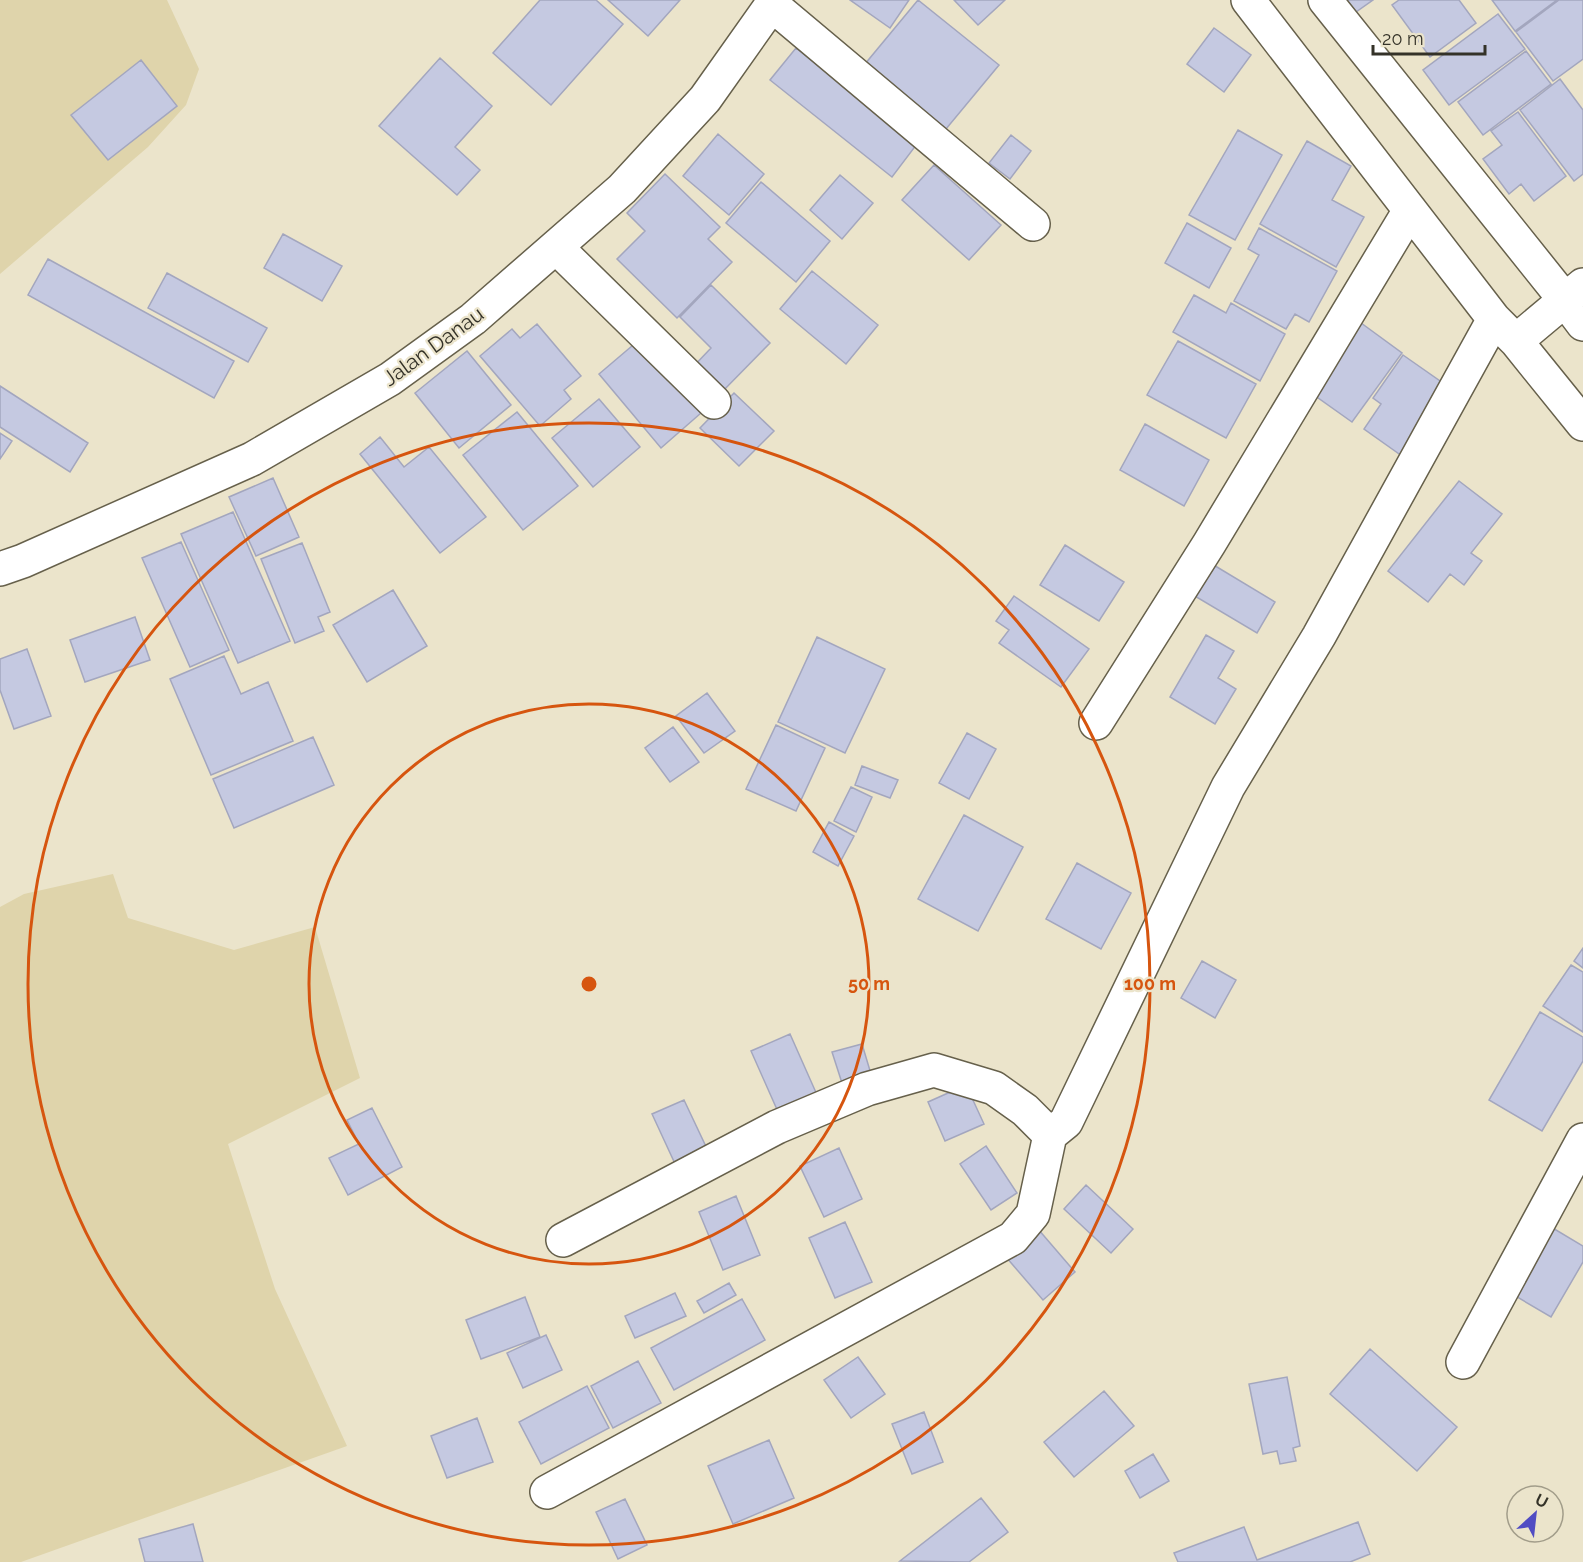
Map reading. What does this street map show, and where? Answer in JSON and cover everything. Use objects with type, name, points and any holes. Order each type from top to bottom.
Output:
[{"type":"street","points":[[1248,0],[1410,210],[1583,424]]},
{"type":"street","points":[[547,1492],[1013,1238],[1033,1214],[1050,1135],[1066,1122],[1228,787],[1319,636],[1510,332],[1572,304],[1325,0]]},
{"type":"street","points":[[773,2],[1033,224]]},
{"type":"street","name":"Jalan Danau","points":[[0,568],[23,561],[252,459],[390,379],[473,319],[622,189],[705,99],[773,2]]},
{"type":"street","points":[[1096,723],[1209,544],[1410,210]]},
{"type":"street","points":[[556,247],[714,402]]},
{"type":"street","points":[[563,1240],[777,1127],[867,1089],[934,1070],[994,1088],[1025,1110],[1050,1135]]},
{"type":"street","points":[[1463,1362],[1583,1140]]},
{"type":"shaded area","points":[[0,0],[167,0],[199,69],[186,105],[148,147],[0,274]]},
{"type":"shaded area","points":[[113,874],[128,918],[234,950],[315,927],[360,1078],[228,1144],[275,1289],[347,1446],[21,1562],[0,1562],[0,907],[24,894]]},
{"type":"building","points":[[540,0],[596,0],[623,24],[551,105],[493,53]]},
{"type":"building","points":[[608,0],[680,0],[648,36]]},
{"type":"building","points":[[850,0],[909,0],[890,28]]},
{"type":"building","points":[[918,0],[999,65],[946,129],[865,64]]},
{"type":"building","points":[[954,0],[1005,0],[978,25]]},
{"type":"building","points":[[1347,0],[1373,0],[1356,12]]},
{"type":"building","points":[[1399,0],[1459,0],[1476,23],[1430,57],[1392,5]]},
{"type":"building","points":[[1492,0],[1557,0],[1515,31]]},
{"type":"building","points":[[1559,0],[1583,0],[1583,59],[1553,81],[1516,32]]},
{"type":"building","points":[[1498,14],[1525,49],[1449,105],[1423,70]]},
{"type":"building","points":[[1214,28],[1251,55],[1224,92],[1187,64]]},
{"type":"building","points":[[796,48],[917,144],[892,177],[770,80]]},
{"type":"building","points":[[1526,51],[1551,84],[1483,135],[1458,102]]},
{"type":"building","points":[[440,58],[492,106],[455,147],[480,170],[457,195],[379,126]]},
{"type":"building","points":[[141,60],[177,106],[108,160],[71,115]]},
{"type":"building","points":[[1560,79],[1583,110],[1583,174],[1574,181],[1520,110]]},
{"type":"building","points":[[1518,112],[1566,176],[1534,201],[1521,184],[1509,194],[1483,159],[1502,145],[1491,131]]},
{"type":"building","points":[[1238,130],[1282,155],[1235,240],[1189,215]]},
{"type":"building","points":[[718,134],[764,174],[729,215],[683,176]]},
{"type":"building","points":[[1011,135],[1031,151],[1010,179],[989,163]]},
{"type":"building","points":[[1307,141],[1351,166],[1332,200],[1364,217],[1336,267],[1260,224]]},
{"type":"building","points":[[934,165],[1001,225],[969,260],[902,200]]},
{"type":"building","points":[[665,174],[720,227],[708,239],[732,262],[677,318],[617,259],[645,231],[627,213]]},
{"type":"building","points":[[840,175],[873,203],[842,239],[810,210]]},
{"type":"building","points":[[761,182],[830,241],[796,282],[726,223]]},
{"type":"building","points":[[1187,223],[1231,248],[1209,288],[1165,263]]},
{"type":"building","points":[[1259,228],[1337,271],[1309,322],[1295,314],[1286,329],[1234,301],[1259,255],[1248,249]]},
{"type":"building","points":[[283,234],[342,266],[322,301],[264,268]]},
{"type":"building","points":[[48,259],[234,361],[214,398],[28,295]]},
{"type":"building","points":[[812,271],[878,325],[846,364],[780,309]]},
{"type":"building","points":[[167,273],[267,328],[248,362],[148,308]]},
{"type":"building","points":[[711,285],[770,343],[719,395],[691,369],[711,348],[680,317]]},
{"type":"building","points":[[1194,295],[1226,313],[1231,303],[1285,334],[1260,381],[1173,332]]},
{"type":"building","points":[[1357,320],[1402,353],[1352,422],[1307,390]]},
{"type":"building","points":[[537,324],[581,376],[564,390],[571,399],[540,426],[480,356],[512,329],[520,338]]},
{"type":"building","points":[[639,340],[701,413],[661,448],[599,374]]},
{"type":"building","points":[[1178,341],[1256,384],[1226,438],[1147,395]]},
{"type":"building","points":[[467,351],[511,405],[459,448],[415,393]]},
{"type":"building","points":[[1403,355],[1450,388],[1402,456],[1364,429],[1381,404],[1373,398]]},
{"type":"building","points":[[0,386],[88,443],[70,472],[0,427]]},
{"type":"building","points":[[734,393],[774,431],[739,466],[700,428]]},
{"type":"building","points":[[599,399],[640,447],[593,487],[552,438]]},
{"type":"building","points":[[517,412],[578,486],[523,530],[463,455]]},
{"type":"building","points":[[1145,424],[1209,460],[1184,506],[1120,470]]},
{"type":"building","points":[[0,433],[12,441],[0,459]]},
{"type":"building","points":[[380,437],[404,467],[429,447],[486,517],[440,553],[360,454]]},
{"type":"building","points":[[273,478],[299,537],[256,556],[229,497]]},
{"type":"building","points":[[1459,481],[1502,514],[1471,553],[1482,561],[1464,585],[1450,574],[1428,602],[1388,571]]},
{"type":"building","points":[[233,512],[290,641],[238,663],[181,534]]},
{"type":"building","points":[[181,542],[229,650],[190,667],[142,558]]},
{"type":"building","points":[[302,543],[330,612],[318,617],[324,631],[295,643],[261,559]]},
{"type":"building","points":[[1065,545],[1124,582],[1099,621],[1040,585]]},
{"type":"building","points":[[1207,561],[1275,602],[1257,633],[1188,592]]},
{"type":"building","points":[[393,590],[427,646],[367,682],[333,625]]},
{"type":"building","points":[[1014,596],[1089,649],[1061,687],[999,643],[1009,630],[996,621]]},
{"type":"building","points":[[135,617],[150,660],[85,682],[70,640]]},
{"type":"building","points":[[1206,635],[1234,651],[1218,678],[1236,689],[1215,724],[1170,697]]},
{"type":"building","points":[[817,637],[885,669],[845,753],[778,722]]},
{"type":"building","points":[[27,649],[51,716],[14,729],[0,690],[0,659]]},
{"type":"building","points":[[224,656],[241,694],[268,682],[293,741],[211,775],[170,679]]},
{"type":"building","points":[[707,693],[735,731],[704,753],[676,716]]},
{"type":"building","points":[[776,725],[825,748],[796,811],[746,789]]},
{"type":"building","points":[[673,727],[699,762],[670,782],[645,748]]},
{"type":"building","points":[[967,733],[996,749],[969,799],[939,783]]},
{"type":"building","points":[[313,737],[334,785],[234,828],[213,779]]},
{"type":"building","points":[[862,766],[898,780],[890,798],[855,785]]},
{"type":"building","points":[[851,787],[872,797],[856,832],[834,821]]},
{"type":"building","points":[[964,815],[1023,847],[978,931],[918,899]]},
{"type":"building","points":[[829,822],[854,836],[838,866],[813,852]]},
{"type":"building","points":[[1077,863],[1131,893],[1101,949],[1046,919]]},
{"type":"building","points":[[1583,948],[1583,968],[1574,961]]},
{"type":"building","points":[[1202,961],[1236,980],[1215,1018],[1181,998]]},
{"type":"building","points":[[1571,965],[1583,972],[1583,1032],[1543,1006]]},
{"type":"building","points":[[1540,1012],[1583,1037],[1583,1061],[1542,1131],[1489,1100]]},
{"type":"building","points":[[790,1034],[818,1097],[779,1114],[751,1051]]},
{"type":"building","points":[[862,1044],[871,1074],[842,1083],[832,1052]]},
{"type":"building","points":[[966,1085],[984,1124],[945,1141],[928,1102]]},
{"type":"building","points":[[684,1100],[709,1153],[677,1168],[652,1114]]},
{"type":"building","points":[[372,1108],[402,1167],[348,1195],[329,1158],[359,1144],[347,1120]]},
{"type":"building","points":[[986,1146],[1017,1193],[991,1210],[960,1164]]},
{"type":"building","points":[[839,1148],[862,1199],[824,1217],[800,1166]]},
{"type":"building","points":[[1086,1185],[1133,1229],[1111,1253],[1064,1209]]},
{"type":"building","points":[[736,1196],[760,1255],[723,1270],[699,1212]]},
{"type":"building","points":[[845,1222],[872,1282],[835,1298],[809,1238]]},
{"type":"building","points":[[1546,1224],[1583,1246],[1583,1262],[1551,1317],[1507,1291]]},
{"type":"building","points":[[1038,1229],[1075,1272],[1043,1300],[1006,1257]]},
{"type":"building","points":[[729,1283],[736,1295],[704,1313],[697,1301]]},
{"type":"building","points":[[675,1293],[686,1316],[635,1338],[625,1316]]},
{"type":"building","points":[[525,1297],[540,1337],[481,1359],[466,1320]]},
{"type":"building","points":[[742,1299],[765,1340],[674,1390],[651,1348]]},
{"type":"building","points":[[546,1335],[562,1370],[523,1388],[507,1353]]},
{"type":"building","points":[[1370,1349],[1457,1427],[1417,1471],[1330,1394]]},
{"type":"building","points":[[858,1357],[885,1394],[851,1418],[824,1380]]},
{"type":"building","points":[[638,1361],[661,1403],[613,1428],[591,1386]]},
{"type":"building","points":[[1287,1377],[1300,1446],[1293,1448],[1296,1461],[1280,1464],[1277,1451],[1263,1454],[1249,1384]]},
{"type":"building","points":[[587,1386],[609,1428],[541,1464],[519,1422]]},
{"type":"building","points":[[1104,1391],[1134,1426],[1074,1477],[1044,1442]]},
{"type":"building","points":[[924,1412],[943,1462],[912,1474],[892,1424]]},
{"type":"building","points":[[477,1418],[493,1462],[447,1478],[431,1436]]},
{"type":"building","points":[[769,1440],[794,1498],[733,1524],[708,1466]]},
{"type":"building","points":[[1153,1454],[1169,1481],[1140,1498],[1125,1471]]},
{"type":"building","points":[[981,1498],[1008,1532],[969,1562],[900,1561]]},
{"type":"building","points":[[625,1499],[647,1545],[618,1559],[596,1512]]},
{"type":"building","points":[[1358,1522],[1370,1554],[1350,1562],[1178,1562],[1174,1553],[1244,1527],[1257,1560]]},
{"type":"building","points":[[193,1524],[203,1562],[145,1562],[139,1539]]}]
